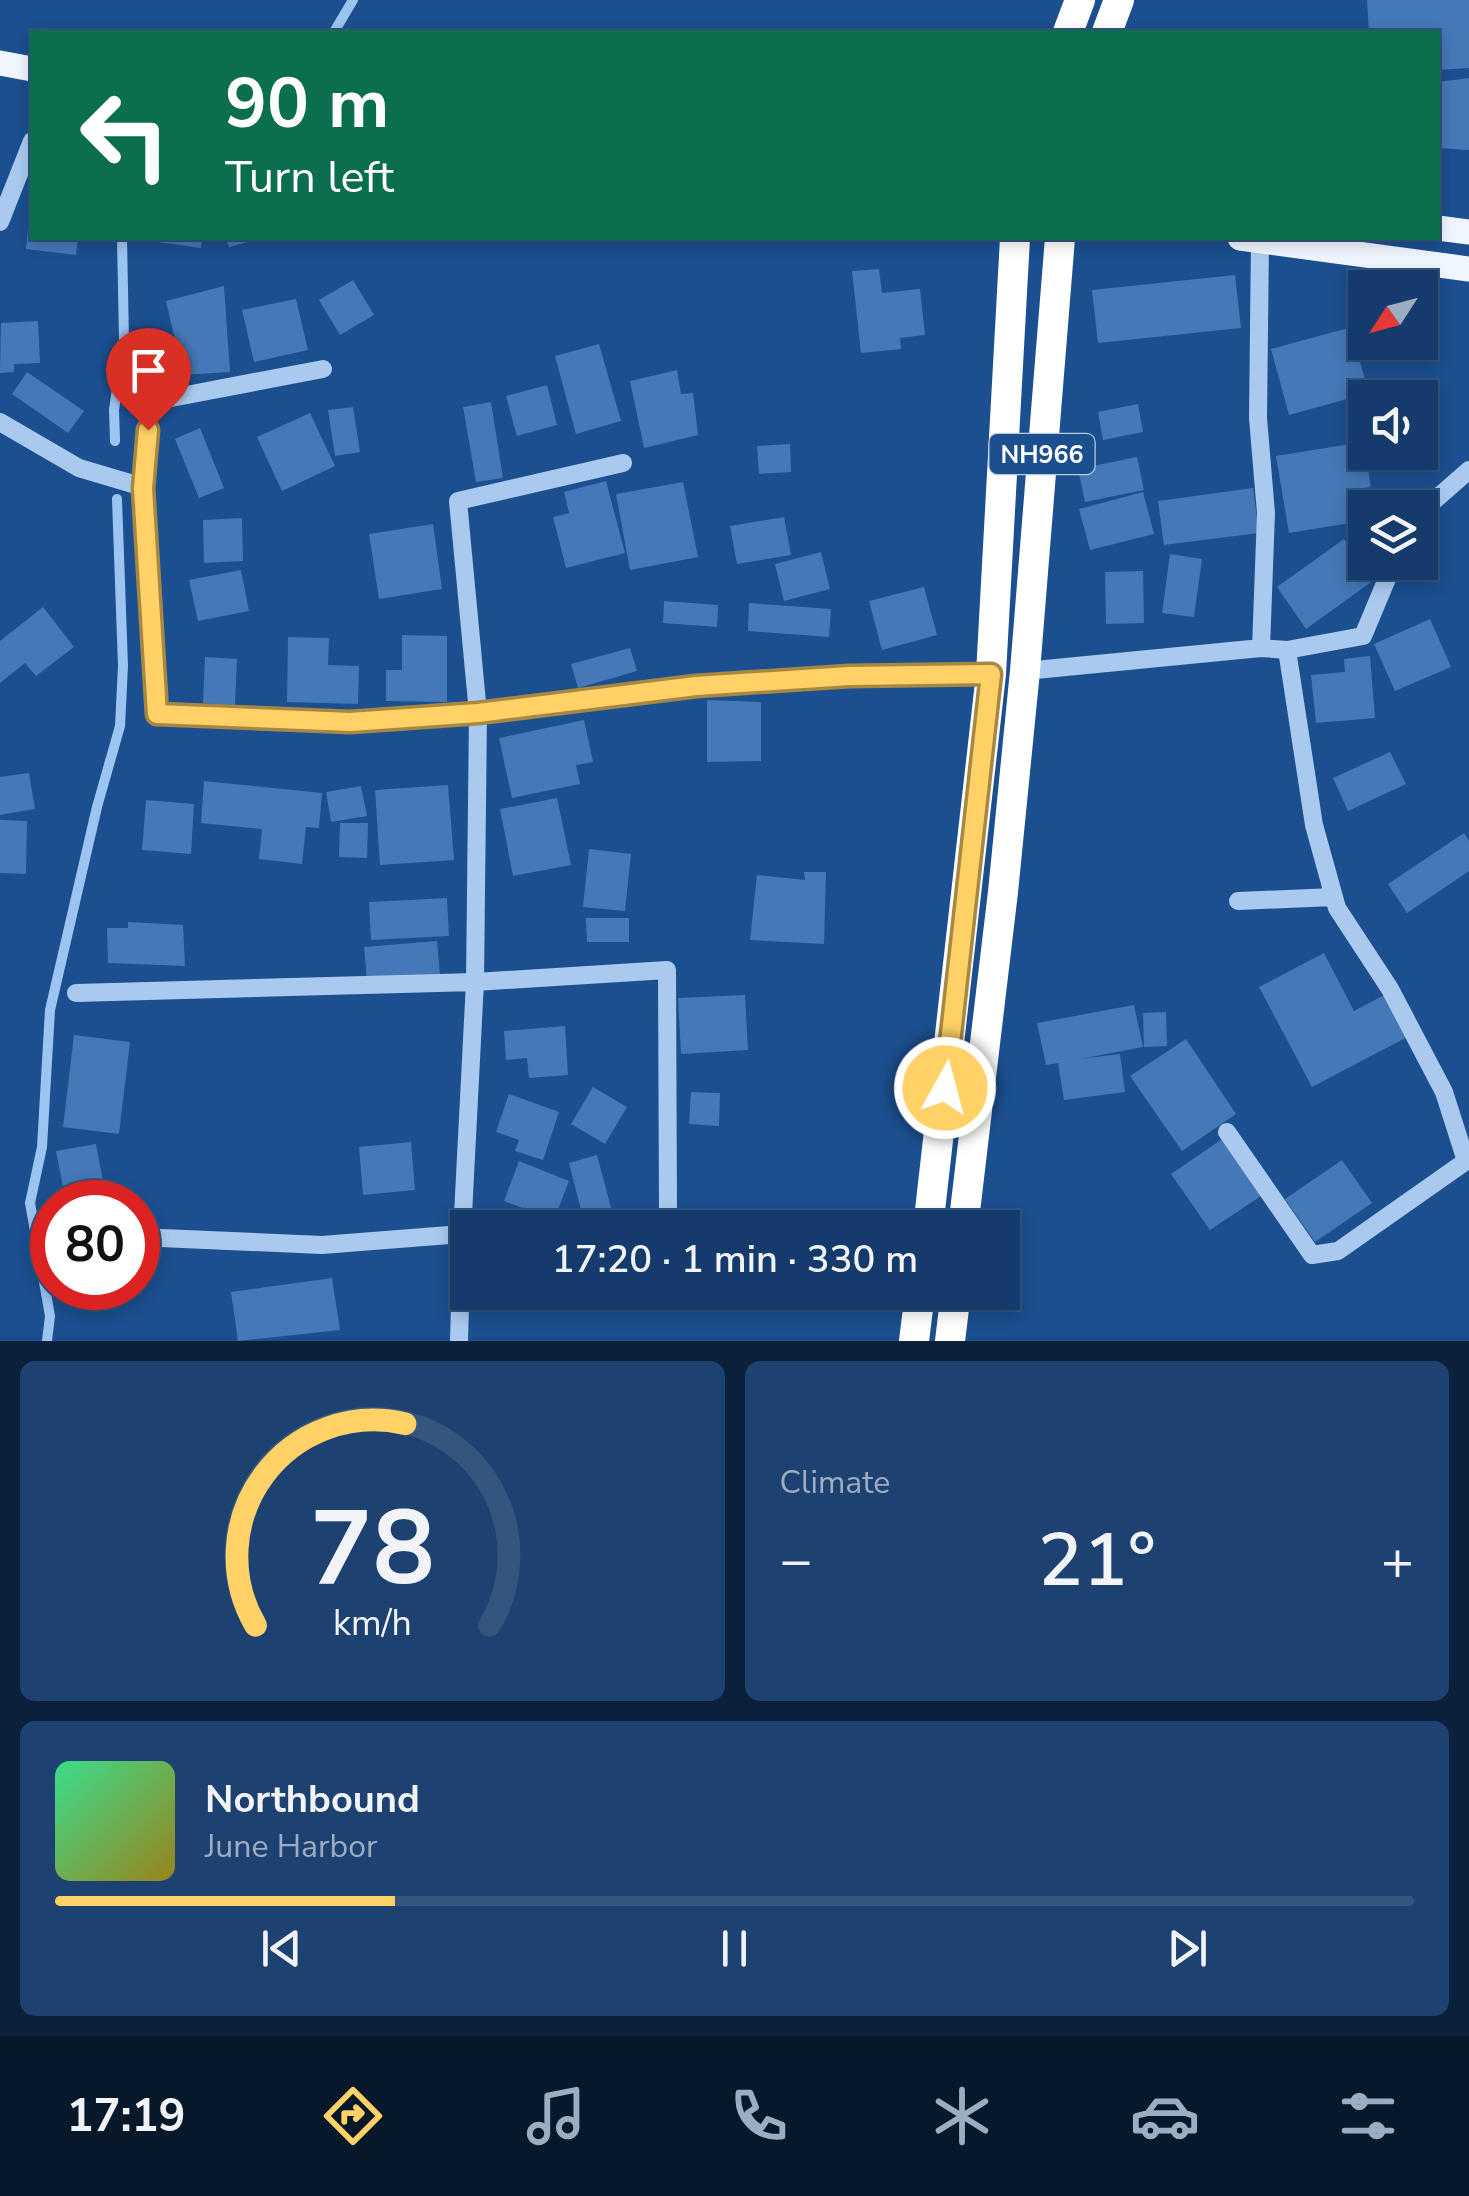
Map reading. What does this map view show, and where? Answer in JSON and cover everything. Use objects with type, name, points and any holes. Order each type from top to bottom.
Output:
[{"type":"highway","points":[[1069,30],[1080,0]]},
{"type":"highway","points":[[1108,30],[1119,0]]},
{"type":"highway","name":"NH966","points":[[930,1210],[991,674],[1016,240]]},
{"type":"highway","name":"NH966","points":[[966,1210],[1025,671],[1060,240]]},
{"type":"highway","points":[[914,1341],[918,1310]]},
{"type":"highway","points":[[950,1341],[954,1310]]},
{"type":"main road","points":[[0,63],[30,68]]},
{"type":"main road","points":[[1440,228],[1469,232]]},
{"type":"main road","points":[[1257,240],[1469,269]]},
{"type":"street","points":[[0,222],[30,146]]},
{"type":"street","points":[[1250,240],[1266,514],[1261,648]]},
{"type":"street","points":[[323,369],[150,402],[143,488],[157,714],[350,722],[478,713],[716,684],[849,676],[991,674]]},
{"type":"street","points":[[0,422],[79,468],[143,488]]},
{"type":"street","points":[[463,1210],[475,982],[478,713],[458,501],[622,463]]},
{"type":"street","points":[[1438,497],[1469,470]]},
{"type":"street","points":[[1025,671],[1261,648],[1287,650],[1364,636],[1387,580]]},
{"type":"street","points":[[1227,1132],[1312,1255],[1338,1251],[1466,1161],[1444,1092],[1390,990],[1337,908],[1314,825],[1287,650]]},
{"type":"street","points":[[1238,901],[1334,897]]},
{"type":"street","points":[[76,994],[475,982],[667,970],[668,1210]]},
{"type":"street","points":[[160,1239],[322,1245],[450,1235]]},
{"type":"street","points":[[459,1341],[460,1310]]},
{"type":"building","points":[[1367,0],[1469,0],[1469,68],[1440,70],[1440,30],[1369,30]]},
{"type":"building","points":[[1469,78],[1469,150],[1440,148],[1440,82]]},
{"type":"building","points":[[30,208],[30,240],[78,240],[76,255],[26,249]]},
{"type":"building","points":[[158,240],[202,240],[201,248]]},
{"type":"building","points":[[227,240],[256,240],[229,247]]},
{"type":"building","points":[[879,269],[882,293],[920,289],[925,335],[900,338],[901,349],[861,353],[852,271]]},
{"type":"building","points":[[1235,275],[1241,328],[1098,343],[1092,290]]},
{"type":"building","points":[[353,280],[374,315],[340,335],[319,300]]},
{"type":"building","points":[[224,286],[230,372],[183,375],[166,301]]},
{"type":"building","points":[[296,299],[308,350],[254,362],[242,310]]},
{"type":"building","points":[[38,321],[40,363],[14,364],[14,372],[0,373],[1,323]]},
{"type":"building","points":[[1348,328],[1348,360],[1366,360],[1360,362],[1365,380],[1348,380],[1348,399],[1289,415],[1271,349]]},
{"type":"building","points":[[599,344],[621,421],[576,434],[555,356]]},
{"type":"building","points":[[677,370],[681,394],[693,393],[698,435],[644,448],[630,381]]},
{"type":"building","points":[[27,372],[84,411],[68,433],[12,394]]},
{"type":"building","points":[[547,385],[557,425],[517,436],[506,396]]},
{"type":"building","points":[[491,402],[503,478],[476,482],[463,407]]},
{"type":"building","points":[[1138,404],[1143,432],[1103,440],[1098,412]]},
{"type":"building","points":[[353,407],[360,452],[335,456],[328,410]]},
{"type":"building","points":[[310,413],[335,466],[282,491],[257,437]]},
{"type":"building","points":[[200,428],[224,488],[199,498],[175,439]]},
{"type":"building","points":[[790,444],[791,472],[759,474],[757,446]]},
{"type":"building","points":[[1348,444],[1348,470],[1368,470],[1371,487],[1348,490],[1348,523],[1289,533],[1276,456]]},
{"type":"building","points":[[1137,457],[1144,490],[1085,502],[1078,469]]},
{"type":"building","points":[[606,481],[625,553],[566,568],[553,517],[569,513],[564,492]]},
{"type":"building","points":[[683,482],[698,557],[630,570],[616,494]]},
{"type":"building","points":[[1253,488],[1259,533],[1164,545],[1158,501]]},
{"type":"building","points":[[1143,492],[1154,534],[1090,550],[1079,509]]},
{"type":"building","points":[[784,517],[791,555],[737,564],[730,526]]},
{"type":"building","points":[[242,518],[243,561],[204,563],[203,520]]},
{"type":"building","points":[[433,524],[442,589],[379,599],[369,534]]},
{"type":"building","points":[[1344,539],[1348,544],[1348,580],[1374,580],[1306,629],[1277,587]]},
{"type":"building","points":[[821,552],[830,589],[784,601],[775,564]]},
{"type":"building","points":[[1170,554],[1202,559],[1194,617],[1162,613]]},
{"type":"building","points":[[241,570],[249,611],[198,621],[189,580]]},
{"type":"building","points":[[1143,571],[1144,623],[1106,624],[1105,572]]},
{"type":"building","points":[[924,587],[937,635],[882,650],[869,601]]},
{"type":"building","points":[[664,601],[718,605],[717,627],[663,623]]},
{"type":"building","points":[[749,603],[831,609],[829,637],[748,631]]},
{"type":"building","points":[[43,607],[74,647],[36,676],[25,663],[0,683],[0,641]]},
{"type":"building","points":[[1430,619],[1451,667],[1395,691],[1374,644]]},
{"type":"building","points":[[402,635],[447,636],[447,702],[386,701],[386,670],[402,670]]},
{"type":"building","points":[[288,637],[329,638],[328,665],[359,666],[358,704],[287,702]]},
{"type":"building","points":[[630,648],[637,671],[578,688],[571,664]]},
{"type":"building","points":[[1370,656],[1375,718],[1316,723],[1311,675],[1345,672],[1344,659]]},
{"type":"building","points":[[205,657],[237,659],[235,705],[203,703]]},
{"type":"building","points":[[707,700],[761,702],[761,761],[707,762]]},
{"type":"building","points":[[584,720],[593,762],[576,765],[580,784],[512,798],[499,738]]},
{"type":"building","points":[[1390,752],[1406,784],[1348,811],[1333,778]]},
{"type":"building","points":[[29,773],[35,809],[0,815],[0,777]]},
{"type":"building","points":[[204,781],[322,793],[319,828],[306,827],[302,864],[259,859],[262,829],[201,823]]},
{"type":"building","points":[[448,785],[454,860],[380,865],[375,790]]},
{"type":"building","points":[[361,786],[367,816],[331,822],[326,792]]},
{"type":"building","points":[[557,798],[571,865],[513,876],[500,809]]},
{"type":"building","points":[[146,800],[194,804],[191,854],[142,850]]},
{"type":"building","points":[[0,820],[27,821],[26,874],[0,873]]},
{"type":"building","points":[[340,823],[368,823],[367,858],[339,857]]},
{"type":"building","points":[[1464,833],[1469,841],[1469,871],[1407,913],[1388,884]]},
{"type":"building","points":[[589,849],[631,854],[625,911],[583,907]]},
{"type":"building","points":[[804,872],[826,872],[824,944],[750,940],[757,875],[805,880]]},
{"type":"building","points":[[447,898],[449,936],[371,940],[369,902]]},
{"type":"building","points":[[586,918],[629,918],[629,942],[587,942]]},
{"type":"building","points":[[128,922],[183,925],[185,966],[108,963],[107,928],[128,928]]},
{"type":"building","points":[[437,941],[440,974],[367,980],[364,947]]},
{"type":"building","points":[[1324,953],[1354,1011],[1388,993],[1411,1035],[1312,1087],[1259,987]]},
{"type":"building","points":[[745,995],[748,1050],[681,1054],[678,998]]},
{"type":"building","points":[[1134,1005],[1143,1047],[1080,1059],[1120,1054],[1125,1092],[1064,1100],[1058,1063],[1046,1065],[1037,1023]]},
{"type":"building","points":[[1166,1012],[1167,1046],[1144,1047],[1143,1013]]},
{"type":"building","points":[[565,1026],[568,1075],[529,1078],[527,1058],[506,1060],[504,1031]]},
{"type":"building","points":[[74,1035],[130,1042],[119,1134],[63,1127]]},
{"type":"building","points":[[1186,1039],[1236,1114],[1182,1151],[1130,1076]]},
{"type":"building","points":[[593,1087],[627,1107],[605,1144],[571,1124]]},
{"type":"building","points":[[691,1092],[720,1093],[719,1126],[689,1124]]},
{"type":"building","points":[[509,1094],[559,1112],[543,1160],[515,1151],[519,1140],[496,1132]]},
{"type":"building","points":[[1228,1135],[1267,1192],[1210,1230],[1171,1174]]},
{"type":"building","points":[[411,1142],[415,1190],[363,1195],[359,1147]]},
{"type":"building","points":[[96,1144],[103,1180],[62,1180],[56,1151]]},
{"type":"building","points":[[597,1155],[612,1210],[581,1210],[569,1163]]},
{"type":"building","points":[[1342,1160],[1372,1203],[1315,1242],[1285,1199]]},
{"type":"building","points":[[519,1161],[569,1181],[558,1210],[528,1210],[504,1201]]},
{"type":"building","points":[[332,1278],[340,1330],[238,1341],[231,1292]]},
{"type":"waterway","points":[[335,30],[353,0]]},
{"type":"waterway","points":[[115,441],[114,410],[124,340],[122,240]]},
{"type":"waterway","points":[[47,1341],[50,1316],[30,1203],[42,1147],[50,1010],[120,726],[123,666],[117,499]]},
{"type":"route","points":[[148,430],[143,488],[157,714],[350,722],[478,713],[696,686],[849,676],[991,674],[945,1088]]}]
